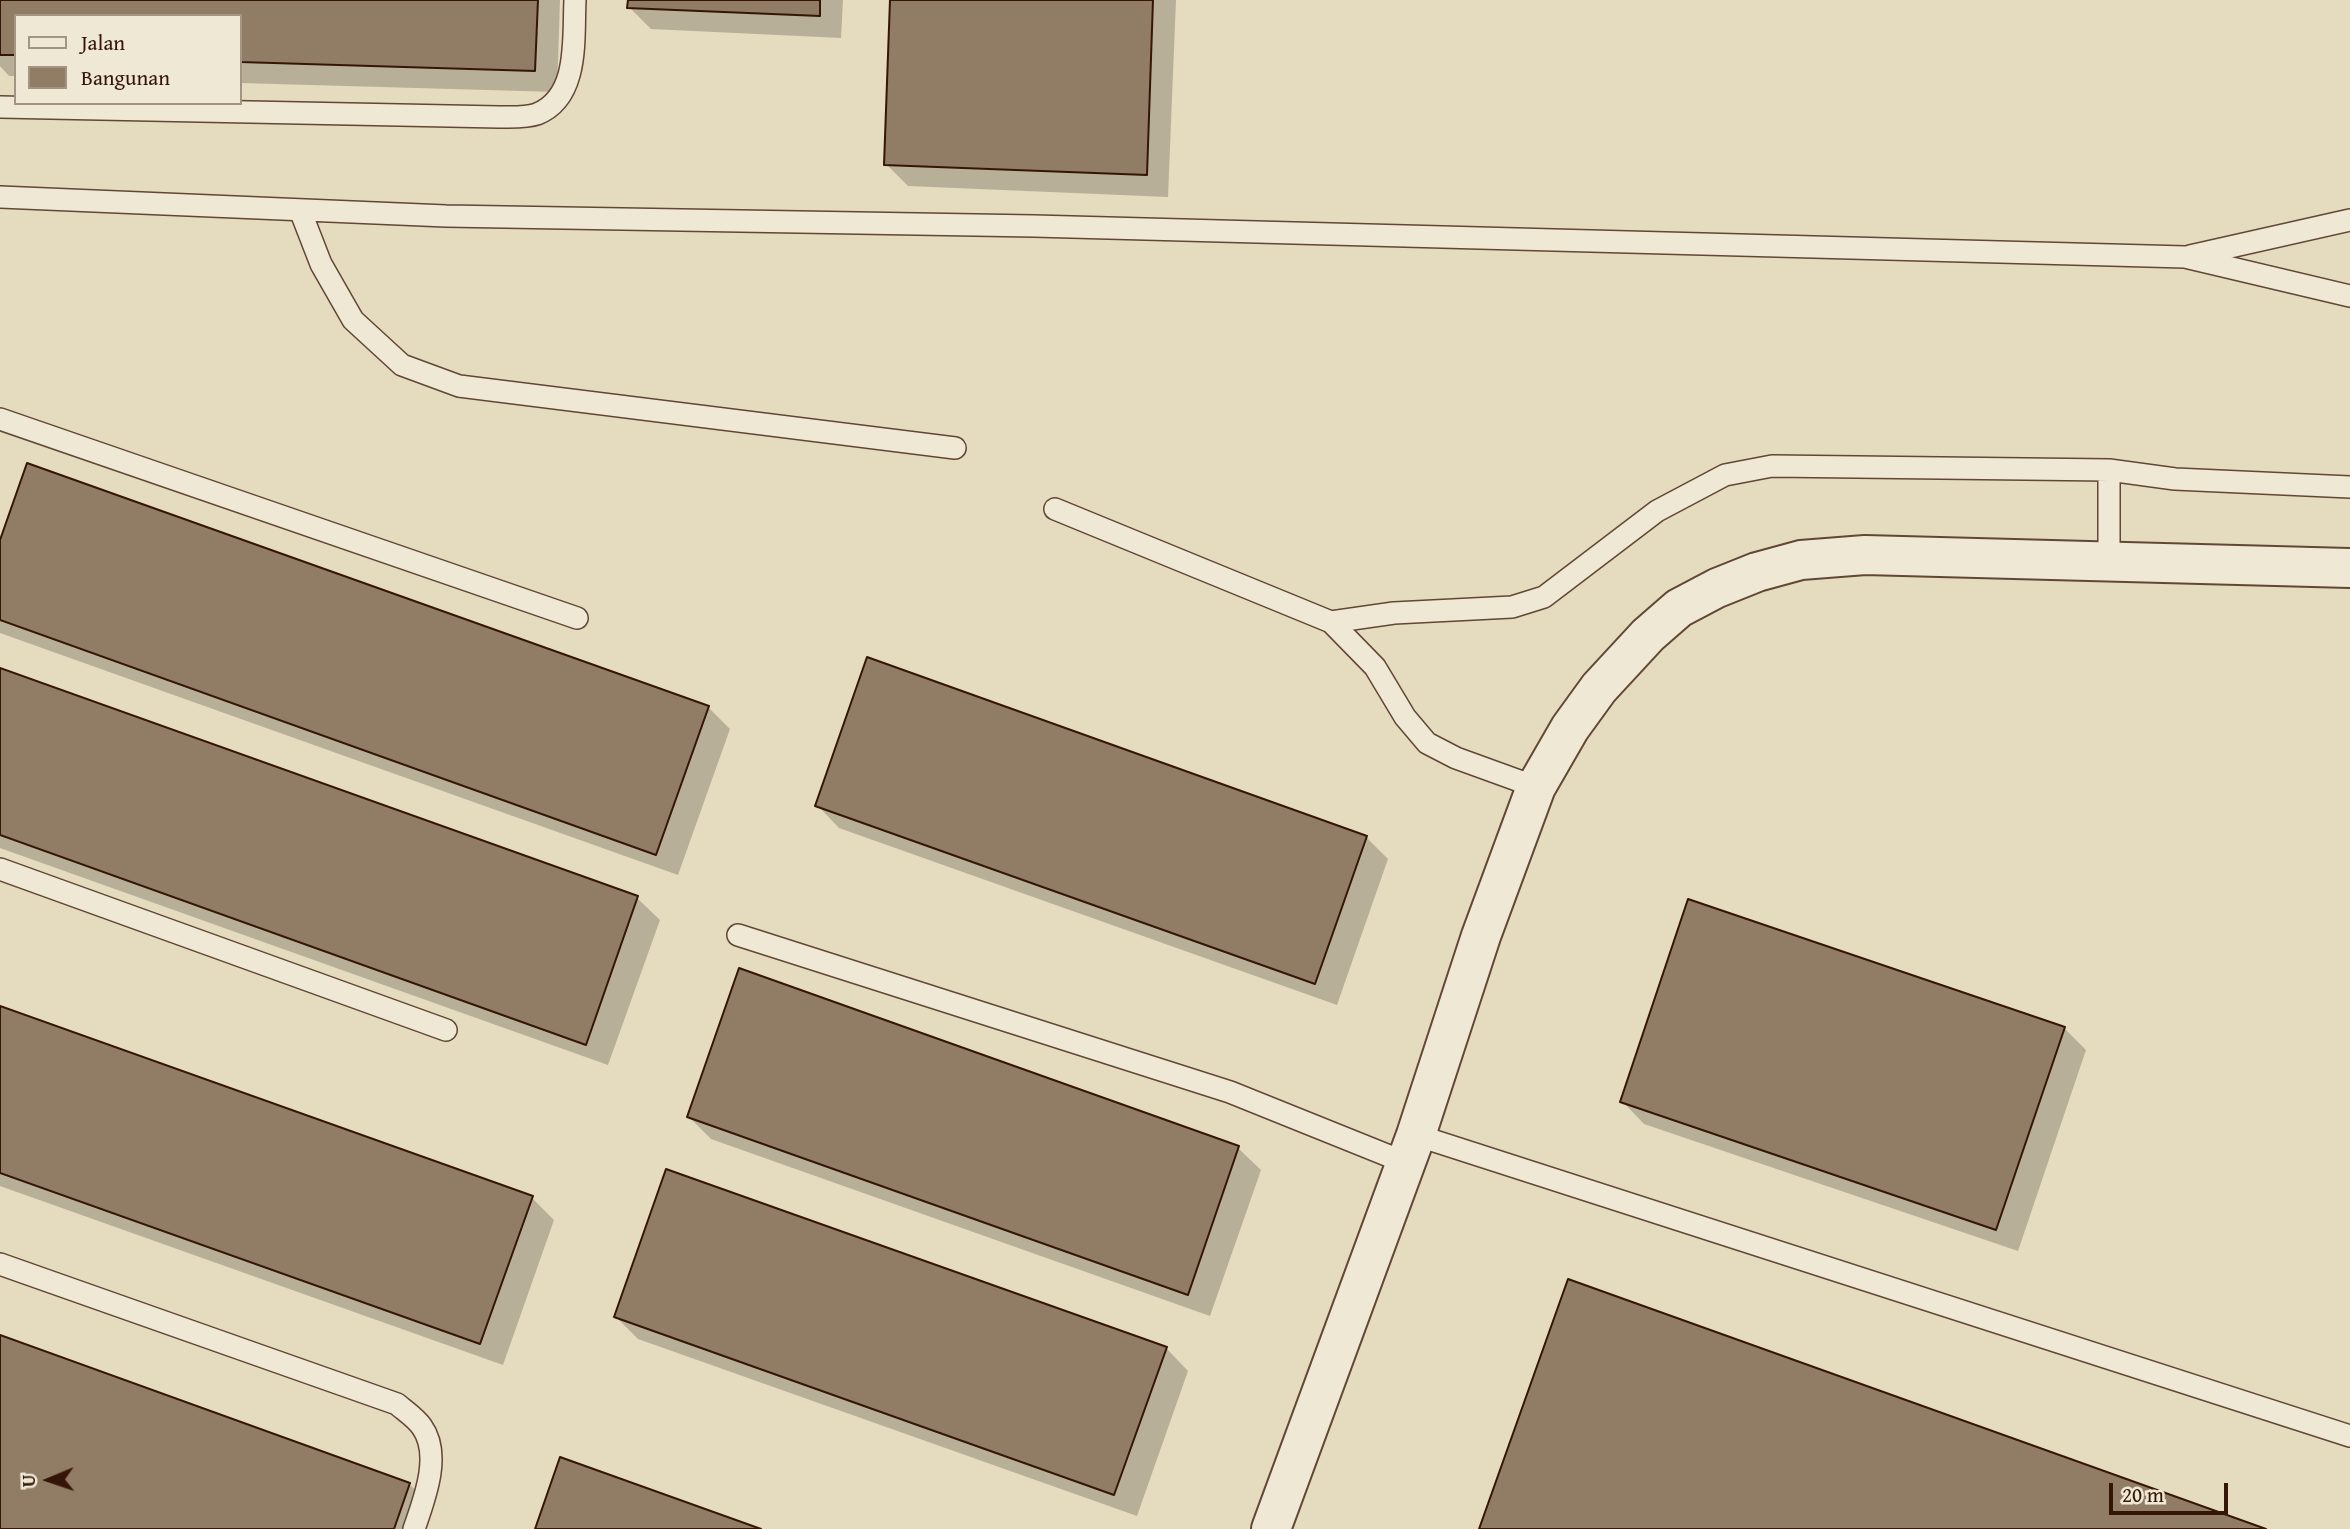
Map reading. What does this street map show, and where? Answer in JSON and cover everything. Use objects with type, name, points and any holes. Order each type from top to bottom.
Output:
[{"type":"street","points":[[1271,1529],[1410,1148],[1481,936],[1536,787],[1570,728],[1599,688],[1647,635],[1679,608],[1717,587],[1801,560],[1865,555],[2350,568]]},
{"type":"lane","points":[[0,107],[485,117],[537,114],[563,93],[569,79],[575,0]]},
{"type":"lane","points":[[0,197],[446,216],[1034,226],[2185,257],[2350,296]]},
{"type":"lane","points":[[300,209],[321,264],[353,320],[402,365],[459,386],[955,449]]},
{"type":"lane","points":[[2185,257],[2350,220]]},
{"type":"lane","points":[[0,419],[577,618]]},
{"type":"lane","points":[[1331,622],[1394,613],[1512,607],[1544,597],[1657,511],[1725,475],[1772,466],[2109,470],[2175,479],[2350,486]]},
{"type":"lane","points":[[2109,470],[2109,562]]},
{"type":"lane","points":[[1055,509],[1331,622],[1375,667],[1405,717],[1427,743],[1456,758],[1536,787]]},
{"type":"lane","points":[[0,869],[446,1030]]},
{"type":"lane","points":[[738,935],[1410,1148],[2350,1436]]},
{"type":"lane","points":[[0,1264],[397,1404],[423,1427],[432,1461],[427,1491],[414,1529]]},
{"type":"building","points":[[0,0],[538,0],[535,71],[242,62],[242,14],[14,14],[14,55],[0,55]]},
{"type":"building","points":[[628,0],[820,0],[820,16],[627,8]]},
{"type":"building","points":[[890,0],[1153,0],[1147,175],[884,165]]},
{"type":"building","points":[[27,463],[709,706],[656,855],[0,620],[0,540]]},
{"type":"building","points":[[867,657],[1367,836],[1315,984],[815,806]]},
{"type":"building","points":[[0,668],[638,896],[586,1045],[0,835]]},
{"type":"building","points":[[1688,899],[2065,1027],[1996,1230],[1620,1102]]},
{"type":"building","points":[[739,968],[1239,1146],[1188,1295],[687,1117]]},
{"type":"building","points":[[0,1006],[533,1196],[480,1344],[0,1173]]},
{"type":"building","points":[[666,1169],[1167,1347],[1114,1495],[614,1317]]},
{"type":"building","points":[[1568,1279],[2266,1529],[1479,1529]]},
{"type":"building","points":[[0,1335],[410,1483],[394,1529],[0,1529]]},
{"type":"building","points":[[560,1457],[761,1529],[535,1529]]}]
